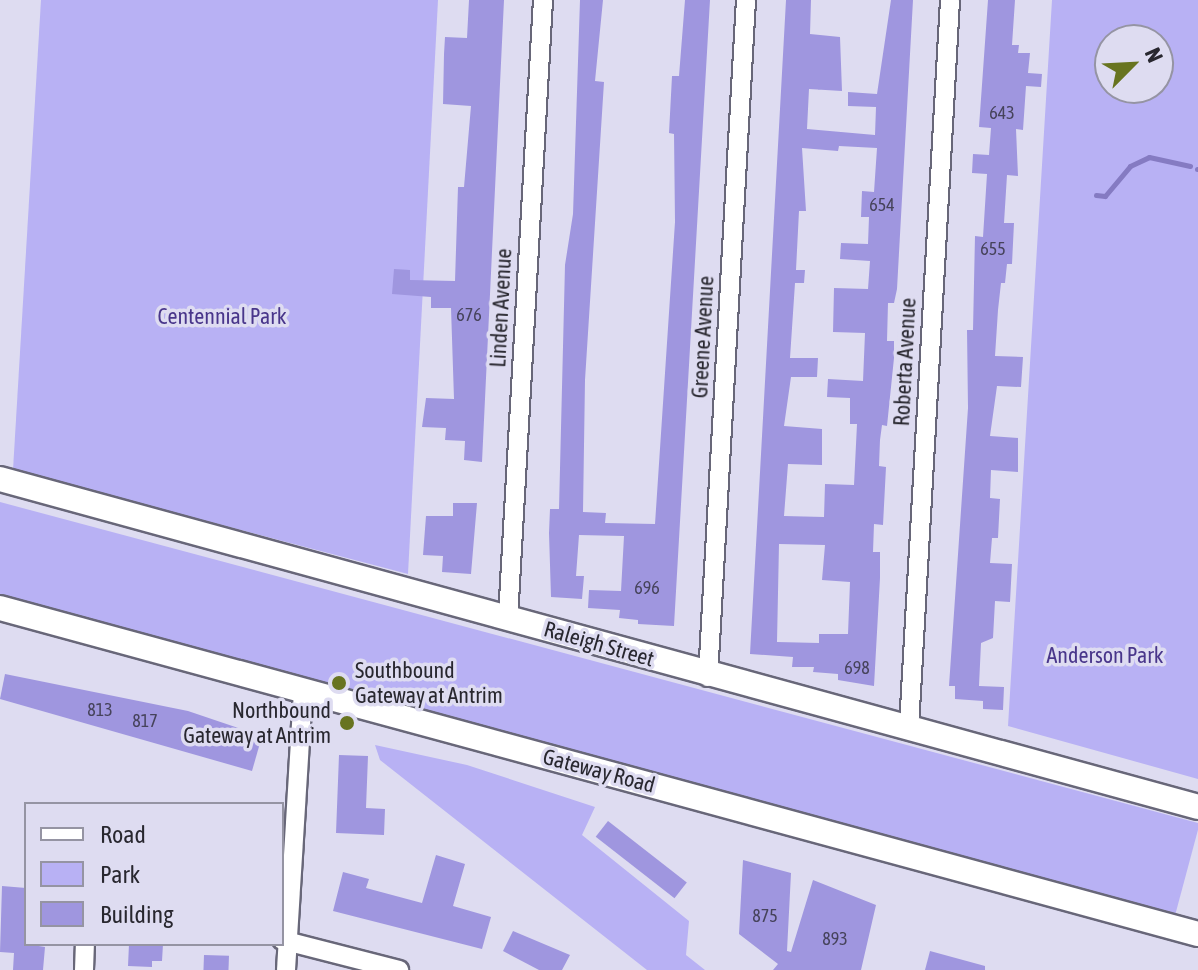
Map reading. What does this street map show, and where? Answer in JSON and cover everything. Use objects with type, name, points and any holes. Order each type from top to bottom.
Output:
[{"type":"street","name":"Linden Avenue","points":[[508,618],[543,0]]},
{"type":"street","name":"Greene Avenue","points":[[708,677],[746,0]]},
{"type":"street","name":"Roberta Avenue","points":[[909,727],[950,0]]},
{"type":"street","name":"Raleigh Street","points":[[0,479],[508,618],[708,677],[909,727],[1198,807]]},
{"type":"street","name":"Gateway Road","points":[[0,608],[1198,934]]},
{"type":"street","points":[[286,970],[285,940],[303,691]]},
{"type":"street","points":[[285,940],[399,970]]},
{"type":"street","points":[[84,970],[85,946]]},
{"type":"green space","name":"Centennial Park","points":[[41,0],[438,0],[408,574],[13,470]]},
{"type":"green space","name":"Anderson Park","points":[[1052,0],[1198,0],[1198,779],[1008,726]]},
{"type":"green space","points":[[0,502],[1198,823],[1176,913],[0,598]]},
{"type":"green space","points":[[375,745],[467,765],[595,807],[582,835],[689,921],[686,955],[705,970],[647,970],[380,760]]},
{"type":"building","points":[[469,0],[504,0],[482,462],[464,460],[465,441],[445,440],[446,428],[422,427],[426,398],[454,399],[451,308],[431,308],[431,297],[392,294],[394,269],[410,270],[410,280],[455,281],[458,187],[464,187],[471,106],[443,104],[444,54],[445,37],[467,38]]},
{"type":"building","points":[[580,0],[603,0],[595,81],[604,82],[585,380],[583,512],[606,513],[605,523],[655,524],[675,222],[674,134],[669,133],[672,76],[679,76],[685,0],[710,0],[674,626],[638,624],[638,620],[619,618],[620,610],[588,608],[589,590],[621,591],[624,536],[579,535],[576,576],[584,576],[582,599],[551,597],[550,509],[559,509],[565,265],[573,214]]},
{"type":"building","points":[[786,0],[811,0],[810,34],[840,37],[842,91],[809,89],[807,129],[875,135],[876,107],[848,106],[848,92],[877,94],[891,0],[913,0],[897,289],[894,303],[888,303],[887,341],[894,341],[894,358],[887,426],[882,425],[880,440],[879,466],[886,467],[883,525],[874,524],[873,552],[880,552],[880,578],[874,686],[838,680],[838,674],[813,672],[814,667],[792,667],[793,657],[750,654]],"holes":[[[839,146],[877,148],[874,192],[862,191],[861,217],[869,217],[868,244],[841,243],[840,259],[870,261],[868,289],[834,288],[833,332],[865,333],[863,381],[828,379],[827,397],[850,398],[850,424],[857,424],[854,485],[825,484],[824,517],[784,516],[788,464],[822,465],[822,429],[784,426],[791,377],[817,377],[818,358],[790,358],[795,283],[804,283],[805,270],[796,270],[799,211],[806,211],[802,148],[838,151]],[[779,544],[825,545],[822,580],[850,582],[848,634],[819,634],[819,643],[777,642]]]},
{"type":"building","points":[[988,0],[1015,0],[1012,45],[1019,45],[1018,53],[1030,53],[1028,73],[1042,74],[1041,87],[1026,86],[1023,130],[1016,129],[1018,176],[1007,175],[1004,223],[1014,223],[1012,264],[1007,264],[1005,283],[1001,283],[995,356],[1023,357],[1021,387],[997,386],[990,436],[1018,438],[1018,472],[991,470],[990,498],[1000,499],[998,538],[992,538],[990,563],[1012,564],[1010,602],[995,601],[993,638],[981,643],[979,686],[1004,687],[1003,710],[983,709],[983,701],[955,699],[955,686],[949,686],[968,408],[967,330],[973,330],[975,236],[983,237],[987,174],[972,173],[973,154],[989,155],[991,128],[979,127]]},
{"type":"building","points":[[453,503],[477,503],[471,574],[442,572],[443,556],[423,555],[426,516],[453,516]]},
{"type":"building","points":[[5,674],[188,711],[262,736],[252,771],[0,699]]},
{"type":"building","points":[[339,755],[368,756],[366,808],[385,809],[384,835],[336,833]]},
{"type":"building","points":[[608,821],[687,883],[674,898],[596,837]]},
{"type":"building","points":[[436,855],[465,864],[453,906],[491,917],[482,949],[333,911],[343,872],[369,879],[366,888],[422,903]]},
{"type":"building","points":[[743,860],[791,873],[787,951],[791,952],[813,880],[876,905],[861,970],[773,970],[778,964],[739,934]]},
{"type":"building","points":[[2,886],[24,888],[24,946],[45,947],[43,970],[13,970],[14,953],[0,952]]},
{"type":"building","points":[[513,931],[570,955],[562,970],[539,970],[503,951]]},
{"type":"building","points":[[129,946],[163,946],[162,961],[152,961],[152,967],[128,966]]},
{"type":"building","points":[[930,951],[985,966],[985,970],[925,970]]},
{"type":"building","points":[[204,955],[229,956],[228,970],[203,970]]},
{"type":"waterway","points":[[1096,195],[1105,196],[1130,166],[1149,157],[1190,166]]},
{"type":"place","name":"Southbound Gateway at Antrim","points":[[339,683]]},
{"type":"place","name":"Northbound Gateway at Antrim","points":[[347,723]]}]
